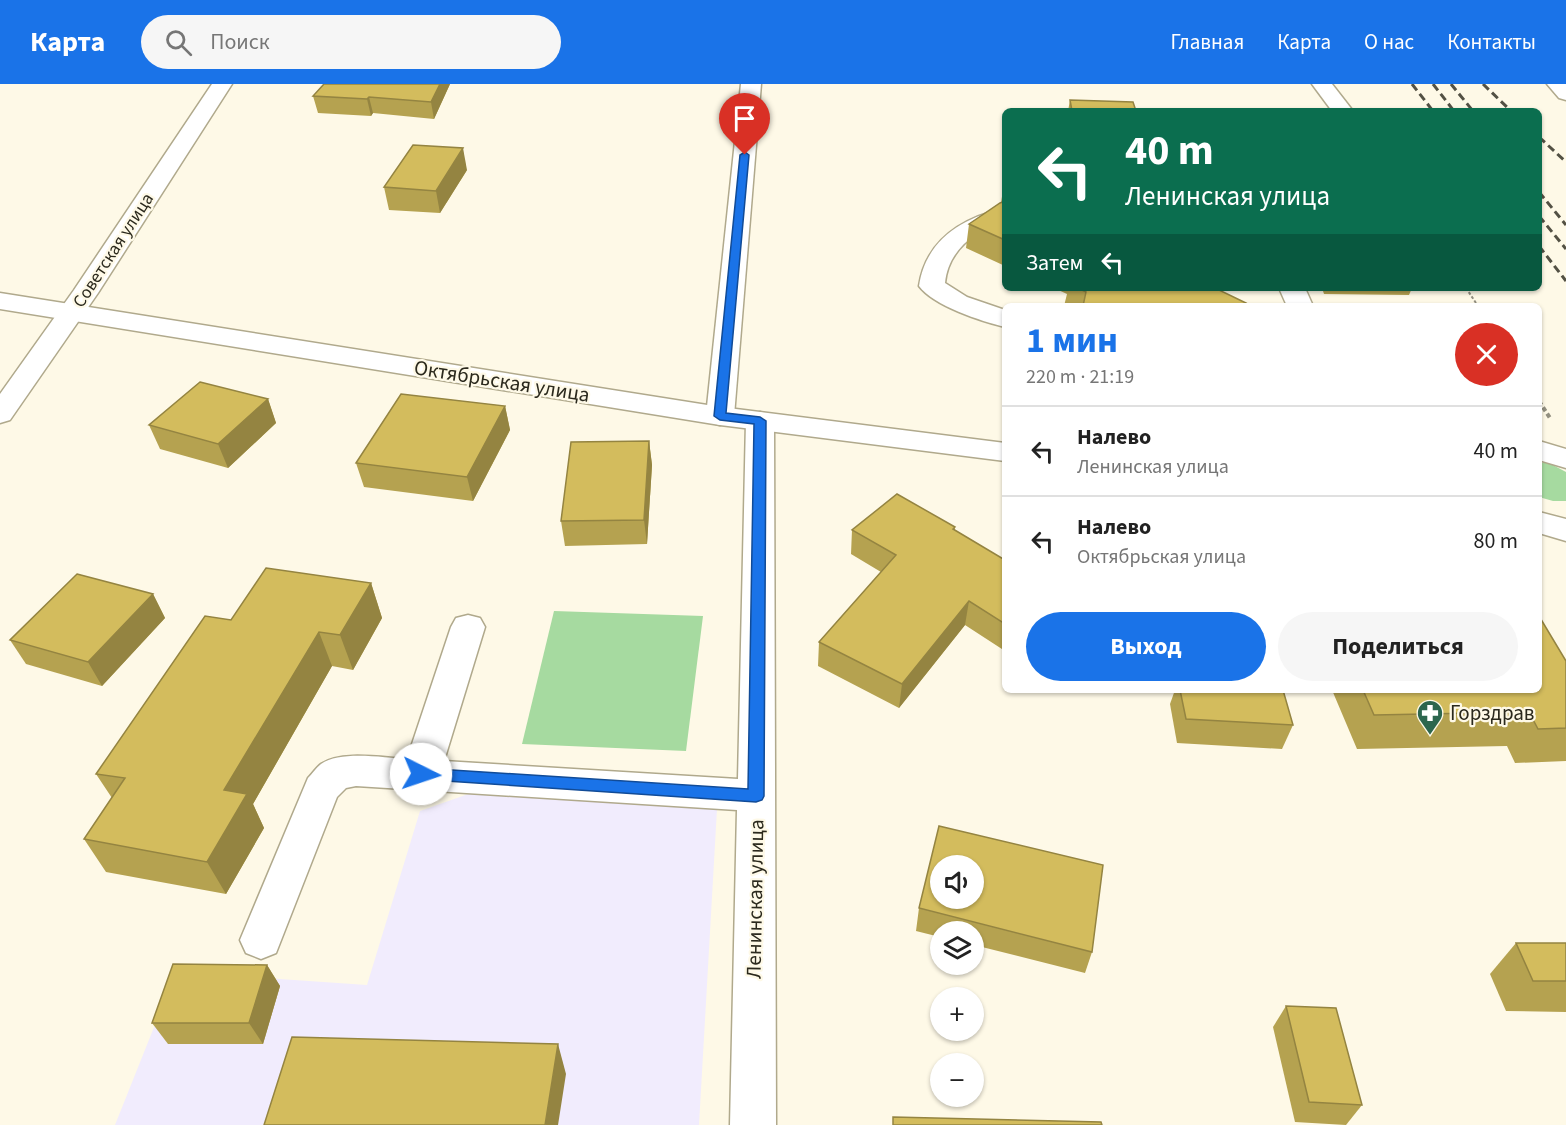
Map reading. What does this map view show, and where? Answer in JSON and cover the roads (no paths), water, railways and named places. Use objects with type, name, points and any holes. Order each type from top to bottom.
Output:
[{"type":"street","name":"Советская улица","points":[[0,414],[72,312],[222,84]]},
{"type":"street","points":[[720,416],[751,84]]},
{"type":"street","points":[[1322,84],[1341,108]]},
{"type":"street","points":[[1557,84],[1566,94]]},
{"type":"street","points":[[1002,216],[982,221],[959,233],[938,259],[932,275],[932,286],[944,296],[1002,318]]},
{"type":"street","name":"Октябрьская улица","points":[[0,301],[720,416],[1002,452]]},
{"type":"street","name":"Ленинская улица","points":[[753,1125],[760,421]]},
{"type":"street","points":[[1542,451],[1566,459]]},
{"type":"street","points":[[1542,523],[1566,530]]},
{"type":"street","points":[[421,774],[468,627]]},
{"type":"street","points":[[261,940],[321,789],[335,774],[356,771],[421,774],[756,796]]},
{"type":"railway","points":[[1412,84],[1431,108]]},
{"type":"railway","points":[[1433,84],[1452,108]]},
{"type":"railway","points":[[1451,84],[1471,108]]},
{"type":"railway","points":[[1483,84],[1508,108]]},
{"type":"railway","points":[[1542,140],[1566,162]]},
{"type":"railway","points":[[1542,196],[1566,225]]},
{"type":"railway","points":[[1542,220],[1566,249]]},
{"type":"railway","points":[[1542,250],[1566,281]]},
{"type":"place","name":"Горздрав","points":[[1430,736]]}]
